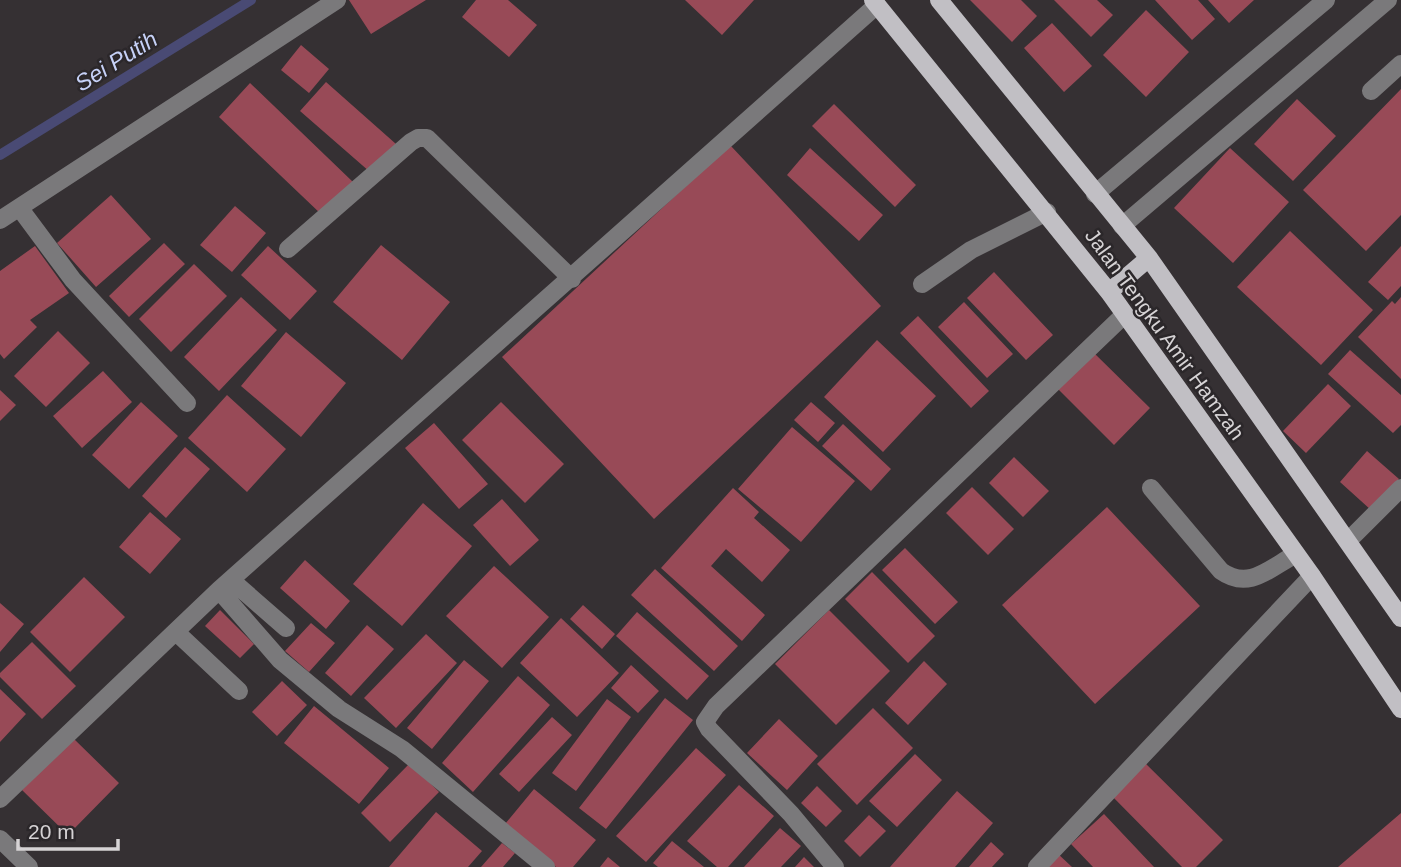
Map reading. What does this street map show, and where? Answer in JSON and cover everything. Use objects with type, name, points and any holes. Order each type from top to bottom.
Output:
[{"type":"main road","name":"Jalan Tengku Amir Hamzah","points":[[939,0],[1149,258],[1401,618]]},
{"type":"main road","name":"Jalan Tengku Amir Hamzah","points":[[875,3],[1047,212],[1109,292],[1312,576],[1401,709]]},
{"type":"main road","points":[[1109,292],[1149,258]]},
{"type":"street","points":[[0,220],[21,210],[337,0]]},
{"type":"street","points":[[1095,194],[1326,0]]},
{"type":"street","points":[[1122,226],[1388,0]]},
{"type":"street","points":[[0,799],[225,585],[572,279],[875,3]]},
{"type":"street","points":[[1371,91],[1401,64]]},
{"type":"street","points":[[288,250],[411,142],[418,138],[427,138],[572,279]]},
{"type":"street","points":[[21,210],[73,280],[187,403]]},
{"type":"street","points":[[922,284],[971,250],[1047,212]]},
{"type":"street","points":[[835,867],[791,814],[705,722],[716,706],[1124,314]]},
{"type":"street","points":[[1151,488],[1221,571],[1234,580],[1253,578],[1296,554]]},
{"type":"street","points":[[1348,541],[1401,488]]},
{"type":"street","points":[[1037,867],[1312,576]]},
{"type":"street","points":[[225,585],[286,628]]},
{"type":"street","points":[[225,585],[280,660],[339,709],[402,749],[546,867]]},
{"type":"street","points":[[176,632],[239,691]]},
{"type":"street","points":[[0,839],[29,867]]},
{"type":"building","points":[[349,0],[426,0],[371,34]]},
{"type":"building","points":[[476,0],[508,0],[537,25],[509,57],[462,17]]},
{"type":"building","points":[[685,0],[754,0],[722,35]]},
{"type":"building","points":[[970,0],[1021,0],[1037,16],[1012,42]]},
{"type":"building","points":[[1054,0],[1097,0],[1113,15],[1091,37]]},
{"type":"building","points":[[1155,0],[1198,0],[1215,19],[1192,40]]},
{"type":"building","points":[[1208,0],[1254,0],[1229,23]]},
{"type":"building","points":[[1146,10],[1189,52],[1146,97],[1103,55]]},
{"type":"building","points":[[1052,23],[1092,66],[1064,92],[1024,48]]},
{"type":"building","points":[[301,45],[329,69],[309,93],[281,70]]},
{"type":"building","points":[[326,82],[396,144],[370,172],[300,111]]},
{"type":"building","points":[[250,83],[353,182],[322,215],[219,117]]},
{"type":"building","points":[[1401,89],[1401,215],[1366,251],[1303,190]]},
{"type":"building","points":[[1297,99],[1336,136],[1293,181],[1254,144]]},
{"type":"building","points":[[834,104],[916,185],[895,207],[812,126]]},
{"type":"building","points":[[730,145],[881,306],[654,519],[502,357]]},
{"type":"building","points":[[810,148],[883,215],[859,241],[787,175]]},
{"type":"building","points":[[1230,148],[1289,202],[1233,263],[1174,208]]},
{"type":"building","points":[[111,195],[151,239],[96,287],[57,243]]},
{"type":"building","points":[[235,206],[266,233],[232,272],[200,245]]},
{"type":"building","points":[[1290,231],[1373,310],[1321,365],[1237,287]]},
{"type":"building","points":[[164,243],[185,264],[129,317],[109,296]]},
{"type":"building","points":[[381,245],[450,302],[402,360],[333,302]]},
{"type":"building","points":[[35,246],[69,293],[30,320],[37,327],[4,359],[0,354],[0,271]]},
{"type":"building","points":[[268,246],[317,291],[290,320],[241,275]]},
{"type":"building","points":[[1401,246],[1401,286],[1388,300],[1368,282]]},
{"type":"building","points":[[194,264],[227,296],[171,352],[139,319]]},
{"type":"building","points":[[994,272],[1053,335],[1026,360],[967,298]]},
{"type":"building","points":[[241,297],[277,330],[219,391],[184,357]]},
{"type":"building","points":[[1401,297],[1401,379],[1358,337],[1392,301],[1395,304]]},
{"type":"building","points":[[964,302],[1013,354],[987,378],[938,327]]},
{"type":"building","points":[[918,316],[989,391],[971,408],[900,333]]},
{"type":"building","points":[[58,331],[90,363],[46,407],[14,376]]},
{"type":"building","points":[[286,332],[346,383],[301,437],[241,386]]},
{"type":"building","points":[[877,340],[936,396],[883,452],[824,397]]},
{"type":"building","points":[[1350,350],[1401,395],[1401,425],[1393,433],[1328,374]]},
{"type":"building","points":[[1093,352],[1150,408],[1114,445],[1057,388]]},
{"type":"building","points":[[103,371],[132,402],[82,448],[53,416]]},
{"type":"building","points":[[1328,384],[1351,406],[1306,453],[1283,431]]},
{"type":"building","points":[[0,390],[16,405],[0,421]]},
{"type":"building","points":[[227,395],[286,449],[247,492],[188,438]]},
{"type":"building","points":[[141,402],[178,436],[129,489],[92,455]]},
{"type":"building","points":[[501,402],[564,464],[525,503],[462,440]]},
{"type":"building","points":[[811,402],[835,423],[818,442],[794,420]]},
{"type":"building","points":[[434,423],[488,484],[459,509],[405,448]]},
{"type":"building","points":[[843,424],[891,469],[871,491],[822,446]]},
{"type":"building","points":[[792,427],[855,481],[801,542],[738,489]]},
{"type":"building","points":[[185,447],[210,469],[166,518],[142,496]]},
{"type":"building","points":[[1367,451],[1399,479],[1371,510],[1340,482]]},
{"type":"building","points":[[1014,457],[1049,491],[1023,517],[989,483]]},
{"type":"building","points":[[972,487],[1014,529],[988,555],[946,513]]},
{"type":"building","points":[[733,488],[759,512],[754,518],[790,550],[762,582],[726,549],[711,566],[765,615],[742,641],[661,568]]},
{"type":"building","points":[[502,499],[539,540],[510,566],[473,525]]},
{"type":"building","points":[[423,503],[472,546],[402,626],[353,584]]},
{"type":"building","points":[[1107,507],[1200,606],[1095,704],[1002,605]]},
{"type":"building","points":[[150,512],[181,539],[150,574],[119,547]]},
{"type":"building","points":[[905,548],[958,602],[935,624],[882,570]]},
{"type":"building","points":[[305,560],[350,601],[326,629],[280,588]]},
{"type":"building","points":[[494,566],[549,617],[502,668],[446,616]]},
{"type":"building","points":[[655,569],[738,646],[714,671],[631,595]]},
{"type":"building","points":[[872,572],[935,636],[908,663],[845,599]]},
{"type":"building","points":[[84,577],[125,617],[70,672],[30,632]]},
{"type":"building","points":[[0,603],[24,624],[0,652]]},
{"type":"building","points":[[583,605],[615,634],[602,649],[570,619]]},
{"type":"building","points":[[220,610],[254,644],[240,658],[205,626]]},
{"type":"building","points":[[829,610],[890,671],[836,725],[775,664]]},
{"type":"building","points":[[637,612],[709,676],[687,700],[616,636]]},
{"type":"building","points":[[561,618],[619,673],[577,717],[520,663]]},
{"type":"building","points":[[311,623],[335,643],[309,672],[285,651]]},
{"type":"building","points":[[367,625],[394,649],[351,696],[325,673]]},
{"type":"building","points":[[426,634],[457,663],[396,728],[364,698]]},
{"type":"building","points":[[32,642],[76,686],[42,719],[0,677],[0,673]]},
{"type":"building","points":[[464,660],[489,681],[432,749],[407,728]]},
{"type":"building","points":[[924,661],[947,684],[908,725],[885,703]]},
{"type":"building","points":[[631,665],[659,691],[638,713],[611,688]]},
{"type":"building","points":[[518,676],[550,705],[473,792],[442,763]]},
{"type":"building","points":[[282,681],[307,705],[277,736],[252,712]]},
{"type":"building","points":[[0,689],[26,714],[0,742]]},
{"type":"building","points":[[665,698],[693,720],[606,829],[579,808]]},
{"type":"building","points":[[607,699],[631,717],[576,791],[552,773]]},
{"type":"building","points":[[314,706],[389,768],[359,804],[284,743]]},
{"type":"building","points":[[873,708],[913,748],[857,805],[817,764]]},
{"type":"building","points":[[552,717],[572,735],[519,792],[499,774]]},
{"type":"building","points":[[779,719],[818,756],[787,790],[747,753]]},
{"type":"building","points":[[73,738],[119,783],[68,835],[22,790]]},
{"type":"building","points":[[696,748],[726,775],[646,862],[616,836]]},
{"type":"building","points":[[915,754],[942,780],[897,827],[869,801]]},
{"type":"building","points":[[1142,760],[1223,840],[1196,867],[1182,867],[1109,793]]},
{"type":"building","points":[[410,763],[439,792],[390,842],[361,813]]},
{"type":"building","points":[[739,785],[774,816],[728,867],[717,867],[687,841]]},
{"type":"building","points":[[817,786],[842,811],[826,827],[801,803]]},
{"type":"building","points":[[534,789],[596,840],[573,867],[556,867],[505,824]]},
{"type":"building","points":[[957,791],[993,823],[955,867],[890,867]]},
{"type":"building","points":[[436,812],[482,851],[468,867],[389,867]]},
{"type":"building","points":[[1401,813],[1401,867],[1338,867]]},
{"type":"building","points":[[1104,814],[1154,867],[1093,867],[1071,844]]},
{"type":"building","points":[[869,815],[886,831],[860,857],[844,841]]},
{"type":"building","points":[[780,828],[801,846],[781,867],[744,867]]},
{"type":"building","points":[[672,841],[704,867],[658,867],[653,863]]},
{"type":"building","points":[[991,842],[1004,854],[992,867],[969,867]]},
{"type":"building","points":[[502,843],[515,853],[503,867],[481,867]]},
{"type":"building","points":[[1056,852],[1072,867],[1042,867]]},
{"type":"building","points":[[608,857],[620,867],[600,867]]},
{"type":"building","points":[[804,857],[814,867],[795,867]]},
{"type":"waterway","name":"Sei Putih","points":[[0,155],[251,0]]}]
